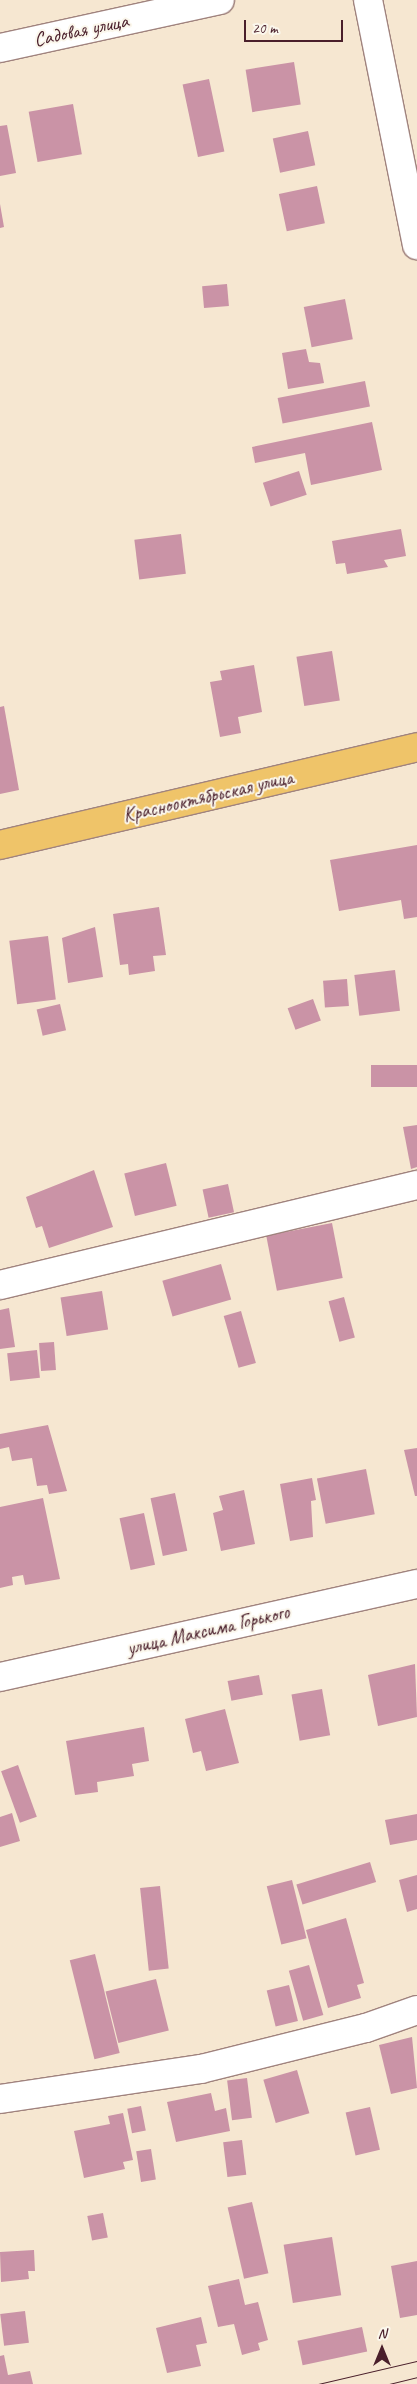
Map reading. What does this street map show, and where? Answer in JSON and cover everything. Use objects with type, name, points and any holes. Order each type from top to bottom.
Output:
[{"type":"main road","name":"Краснооктябрьская улица","points":[[0,845],[417,746]]},
{"type":"street","name":"Садовая улица","points":[[0,48],[220,0]]},
{"type":"street","points":[[368,0],[417,245]]},
{"type":"street","points":[[0,1285],[417,1185]]},
{"type":"street","name":"улица Максима Горького","points":[[0,1677],[417,1584]]},
{"type":"street","points":[[0,2099],[201,2069],[366,2028],[417,2010]]},
{"type":"building","points":[[294,62],[301,104],[252,112],[246,70]]},
{"type":"building","points":[[209,79],[224,151],[198,157],[183,85]]},
{"type":"building","points":[[73,104],[82,154],[38,162],[29,112]]},
{"type":"building","points":[[7,125],[16,173],[0,176],[0,126]]},
{"type":"building","points":[[308,131],[315,165],[280,173],[273,138]]},
{"type":"building","points":[[317,186],[325,223],[287,231],[279,194]]},
{"type":"building","points":[[0,204],[4,227],[0,228]]},
{"type":"building","points":[[227,284],[229,306],[204,308],[202,286]]},
{"type":"building","points":[[345,299],[353,339],[312,347],[304,307]]},
{"type":"building","points":[[306,349],[309,362],[320,363],[324,383],[288,389],[282,353]]},
{"type":"building","points":[[365,381],[370,407],[283,424],[278,398]]},
{"type":"building","points":[[372,422],[382,470],[311,485],[305,453],[255,463],[252,447]]},
{"type":"building","points":[[299,471],[307,495],[271,507],[263,483]]},
{"type":"building","points":[[401,529],[406,556],[384,560],[388,567],[347,574],[345,563],[336,564],[332,541]]},
{"type":"building","points":[[181,534],[186,574],[139,579],[134,540]]},
{"type":"building","points":[[332,651],[340,700],[304,706],[296,657]]},
{"type":"building","points":[[254,665],[262,712],[238,717],[241,733],[220,737],[210,682],[222,680],[220,671]]},
{"type":"building","points":[[4,706],[19,790],[0,794],[0,707]]},
{"type":"building","points":[[417,845],[417,917],[404,919],[401,900],[339,911],[330,860]]},
{"type":"building","points":[[159,907],[166,955],[153,956],[155,971],[129,975],[128,964],[120,965],[113,914]]},
{"type":"building","points":[[95,927],[103,977],[68,983],[62,938]]},
{"type":"building","points":[[48,936],[56,1000],[17,1004],[9,941]]},
{"type":"building","points":[[395,970],[400,1011],[359,1016],[354,975]]},
{"type":"building","points":[[347,979],[349,1006],[325,1008],[323,981]]},
{"type":"building","points":[[313,999],[321,1021],[295,1030],[288,1008]]},
{"type":"building","points":[[60,1004],[66,1030],[43,1036],[37,1009]]},
{"type":"building","points":[[371,1065],[417,1065],[417,1087],[371,1087]]},
{"type":"building","points":[[417,1125],[417,1167],[411,1169],[403,1127]]},
{"type":"building","points":[[166,1163],[177,1206],[135,1216],[124,1173]]},
{"type":"building","points":[[94,1170],[113,1227],[49,1248],[42,1226],[36,1228],[26,1197]]},
{"type":"building","points":[[228,1184],[234,1212],[209,1218],[203,1189]]},
{"type":"building","points":[[332,1223],[343,1278],[277,1291],[266,1236]]},
{"type":"building","points":[[221,1264],[231,1300],[173,1316],[162,1281]]},
{"type":"building","points":[[102,1291],[108,1330],[67,1336],[61,1298]]},
{"type":"building","points":[[344,1297],[355,1338],[339,1342],[329,1301]]},
{"type":"building","points":[[9,1308],[15,1347],[0,1349],[0,1310]]},
{"type":"building","points":[[241,1311],[256,1363],[239,1368],[224,1316]]},
{"type":"building","points":[[54,1342],[56,1370],[41,1371],[39,1343]]},
{"type":"building","points":[[37,1350],[40,1378],[10,1381],[7,1353]]},
{"type":"building","points":[[48,1425],[67,1491],[49,1494],[47,1485],[37,1486],[32,1458],[12,1461],[9,1447],[0,1449],[0,1434]]},
{"type":"building","points":[[417,1448],[417,1496],[415,1496],[404,1450]]},
{"type":"building","points":[[366,1469],[375,1514],[326,1524],[317,1479]]},
{"type":"building","points":[[312,1478],[316,1500],[311,1501],[313,1537],[290,1541],[280,1484]]},
{"type":"building","points":[[244,1490],[255,1544],[221,1551],[213,1513],[223,1510],[219,1496]]},
{"type":"building","points":[[175,1493],[187,1551],[163,1556],[151,1498]]},
{"type":"building","points":[[43,1498],[60,1579],[25,1585],[23,1575],[12,1577],[13,1585],[0,1588],[0,1507]]},
{"type":"building","points":[[144,1513],[155,1565],[131,1570],[120,1518]]},
{"type":"building","points":[[415,1664],[417,1717],[378,1726],[368,1675]]},
{"type":"building","points":[[259,1675],[263,1695],[231,1701],[228,1681]]},
{"type":"building","points":[[322,1689],[330,1735],[300,1741],[291,1694]]},
{"type":"building","points":[[225,1709],[239,1763],[206,1771],[201,1751],[193,1753],[185,1719]]},
{"type":"building","points":[[144,1727],[149,1761],[132,1764],[134,1776],[97,1782],[98,1792],[75,1795],[66,1741]]},
{"type":"building","points":[[18,1765],[37,1817],[20,1823],[1,1771]]},
{"type":"building","points":[[12,1813],[20,1841],[0,1847],[0,1817]]},
{"type":"building","points":[[417,1814],[417,1840],[390,1845],[385,1820]]},
{"type":"building","points":[[370,1862],[376,1882],[303,1905],[296,1885]]},
{"type":"building","points":[[417,1875],[417,1909],[407,1912],[399,1880]]},
{"type":"building","points":[[292,1880],[307,1938],[281,1945],[267,1886]]},
{"type":"building","points":[[160,1886],[169,1969],[149,1971],[140,1888]]},
{"type":"building","points":[[346,1918],[364,1983],[357,1985],[361,1998],[328,2008],[306,1930]]},
{"type":"building","points":[[95,1954],[120,2053],[94,2059],[70,1960]]},
{"type":"building","points":[[309,1965],[323,2015],[303,2021],[289,1971]]},
{"type":"building","points":[[156,1979],[169,2030],[118,2043],[106,1992]]},
{"type":"building","points":[[289,1985],[298,2021],[276,2026],[267,1991]]},
{"type":"building","points":[[412,2037],[417,2088],[391,2094],[379,2045]]},
{"type":"building","points":[[297,2070],[309,2113],[276,2123],[263,2080]]},
{"type":"building","points":[[247,2078],[252,2118],[232,2120],[227,2080]]},
{"type":"building","points":[[211,2093],[215,2111],[226,2108],[230,2131],[176,2142],[167,2102]]},
{"type":"building","points":[[141,2106],[146,2131],[132,2133],[127,2109]]},
{"type":"building","points":[[370,2107],[380,2150],[356,2155],[346,2113]]},
{"type":"building","points":[[123,2113],[133,2160],[123,2162],[125,2169],[84,2178],[74,2131],[110,2124],[108,2116]]},
{"type":"building","points":[[242,2140],[246,2175],[227,2177],[223,2142]]},
{"type":"building","points":[[151,2149],[156,2180],[141,2182],[136,2151]]},
{"type":"building","points":[[252,2202],[268,2273],[244,2279],[228,2208]]},
{"type":"building","points":[[103,2213],[108,2238],[92,2241],[87,2216]]},
{"type":"building","points":[[332,2237],[341,2295],[293,2303],[284,2245]]},
{"type":"building","points":[[34,2250],[35,2271],[28,2271],[29,2279],[1,2282],[0,2252]]},
{"type":"building","points":[[417,2261],[417,2315],[400,2318],[391,2266]]},
{"type":"building","points":[[239,2279],[245,2305],[258,2302],[268,2340],[258,2343],[260,2350],[242,2355],[234,2324],[218,2327],[208,2286]]},
{"type":"building","points":[[25,2311],[29,2343],[4,2346],[0,2314]]},
{"type":"building","points":[[201,2317],[207,2343],[196,2345],[201,2366],[167,2373],[156,2328]]},
{"type":"building","points":[[362,2327],[367,2351],[303,2365],[297,2341]]},
{"type":"building","points":[[4,2355],[8,2375],[30,2371],[33,2384],[0,2384],[0,2356]]},
{"type":"tram line","points":[[318,2384],[417,2361]]},
{"type":"tram line","points":[[389,2384],[417,2377]]}]
